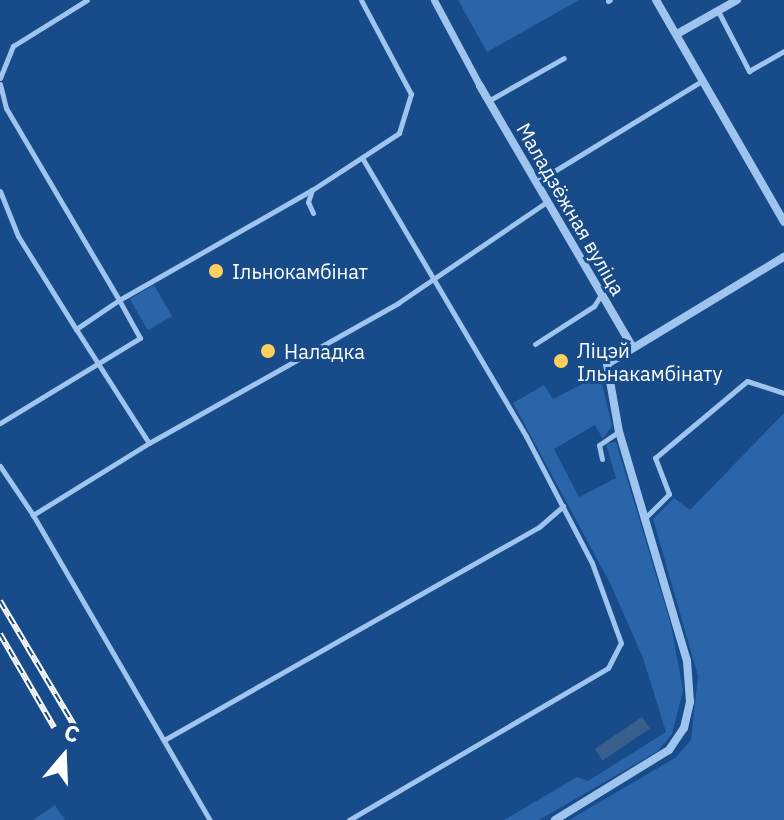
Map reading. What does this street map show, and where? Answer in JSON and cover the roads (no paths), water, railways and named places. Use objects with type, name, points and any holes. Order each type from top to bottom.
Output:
[{"type":"street","points":[[434,0],[480,86]]},
{"type":"street","points":[[656,0],[784,222]]},
{"type":"street","points":[[677,34],[737,0]]},
{"type":"street","name":"Маладзёжная вуліца","points":[[480,86],[633,348]]},
{"type":"street","points":[[555,820],[660,758],[684,728],[690,702],[687,661],[619,432],[606,368],[633,348],[784,257]]},
{"type":"lane","points":[[0,78],[13,46],[87,0]]},
{"type":"lane","points":[[76,329],[119,300],[312,190],[399,133],[411,94],[361,0]]},
{"type":"lane","points":[[717,10],[749,71],[784,51]]},
{"type":"lane","points":[[488,101],[564,58]]},
{"type":"lane","points":[[538,181],[702,81]]},
{"type":"lane","points":[[0,89],[6,108],[79,239],[140,338],[0,423]]},
{"type":"lane","points":[[349,820],[608,668],[621,643],[616,619],[563,506],[363,159]]},
{"type":"lane","points":[[312,190],[308,202],[313,213]]},
{"type":"lane","points":[[0,191],[18,236],[149,443]]},
{"type":"lane","points":[[33,515],[149,443],[433,280],[549,201]]},
{"type":"lane","points":[[535,344],[594,306],[601,294]]},
{"type":"lane","points":[[645,518],[669,494],[655,458],[747,381],[784,393]]},
{"type":"lane","points":[[602,459],[599,445],[619,432]]},
{"type":"lane","points":[[0,466],[33,515],[210,820]]},
{"type":"lane","points":[[164,741],[539,527],[563,506]]},
{"type":"railway","points":[[0,601],[77,730]]},
{"type":"railway","points":[[0,634],[54,727]]},
{"type":"place","name":"Ільнокамбінат","points":[[216,271]]},
{"type":"place","name":"Наладка","points":[[268,351]]},
{"type":"place","name":"Ліцэй Ільнакамбінату","points":[[561,361]]}]
